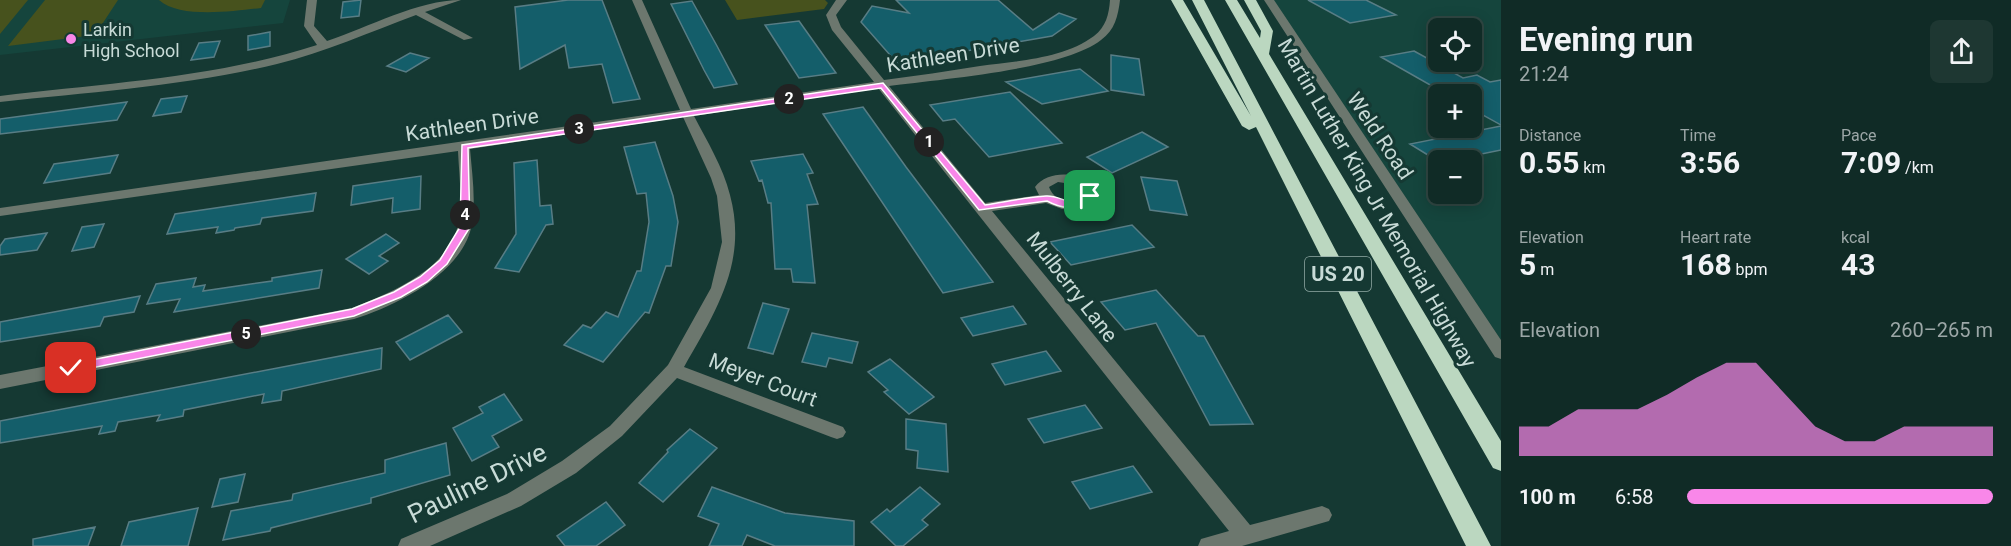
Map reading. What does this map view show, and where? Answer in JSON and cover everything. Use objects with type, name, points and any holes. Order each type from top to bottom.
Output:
[{"type":"highway","points":[[1178,0],[1262,149],[1300,201]]},
{"type":"highway","name":"US 20","points":[[1198,0],[1479,546]]},
{"type":"highway","name":"Martin Luther King Jr Memorial Highway","points":[[1231,0],[1501,461]]},
{"type":"highway","points":[[1250,0],[1267,31],[1263,53]]},
{"type":"street","points":[[312,0],[307,22],[311,34],[325,45]]},
{"type":"street","points":[[0,99],[221,73],[277,60],[325,45],[415,11],[456,0]]},
{"type":"street","name":"Pauline Drive","points":[[408,546],[514,500],[569,468],[616,431],[674,370],[719,288],[729,243],[724,196],[718,178],[637,0]]},
{"type":"street","name":"Kathleen Drive","points":[[0,212],[1032,62],[1090,44],[1101,38],[1115,10],[1115,0]]},
{"type":"street","name":"Weld Road","points":[[1269,0],[1501,353]]},
{"type":"street","name":"Mulberry Lane","points":[[839,3],[831,15],[836,28],[1245,535]]},
{"type":"street","points":[[415,11],[468,38]]},
{"type":"street","points":[[0,382],[354,313],[398,294],[424,279],[444,262],[465,227],[464,146]]},
{"type":"street","points":[[983,208],[1048,198]]},
{"type":"street","name":"Meyer Court","points":[[674,370],[837,432]]},
{"type":"street","points":[[1208,546],[1322,515]]},
{"type":"shaded area","name":"Larkin High School","points":[[0,0],[290,0],[283,23],[0,55]]},
{"type":"shaded area","points":[[1273,0],[1501,0],[1501,340]]},
{"type":"green space","points":[[0,0],[28,0],[0,34]]},
{"type":"green space","points":[[45,0],[118,0],[95,35],[8,46]]},
{"type":"green space","points":[[159,0],[265,0],[261,8],[193,12],[168,6]]},
{"type":"green space","points":[[725,0],[825,0],[828,3],[824,9],[737,20]]},
{"type":"building","points":[[361,0],[359,16],[341,18],[343,2]]},
{"type":"building","points":[[568,0],[602,0],[640,99],[613,103],[602,64],[569,68],[565,45],[520,69],[515,7]]},
{"type":"building","points":[[896,0],[998,0],[1033,30],[1059,13],[1076,19],[1052,36],[897,63],[861,22],[872,6],[909,13]]},
{"type":"building","points":[[1308,0],[1366,0],[1396,15],[1350,23]]},
{"type":"building","points":[[692,1],[737,84],[714,88],[704,70],[671,4]]},
{"type":"building","points":[[799,21],[836,73],[799,78],[765,25]]},
{"type":"building","points":[[270,32],[270,46],[248,50],[248,36]]},
{"type":"building","points":[[220,41],[214,57],[191,60],[199,43]]},
{"type":"building","points":[[1414,51],[1428,59],[1428,72],[1452,72],[1463,78],[1477,75],[1490,82],[1501,80],[1501,125],[1482,115],[1482,84],[1428,84],[1381,57]]},
{"type":"building","points":[[410,53],[429,58],[406,72],[387,66]]},
{"type":"building","points":[[1111,55],[1139,59],[1144,95],[1111,90]]},
{"type":"building","points":[[1080,69],[1108,91],[1042,104],[1006,82]]},
{"type":"building","points":[[1010,92],[1062,143],[989,157],[955,119],[943,121],[930,105]]},
{"type":"building","points":[[187,96],[181,112],[153,116],[161,99]]},
{"type":"building","points":[[127,102],[117,120],[0,134],[0,119]]},
{"type":"building","points":[[863,107],[993,282],[943,293],[823,114]]},
{"type":"building","points":[[1501,126],[1501,150],[1482,154],[1482,150],[1428,150],[1428,155],[1410,144],[1440,138],[1482,138],[1482,130]]},
{"type":"building","points":[[1142,132],[1168,147],[1112,173],[1087,157]]},
{"type":"building","points":[[655,142],[673,196],[678,222],[671,266],[666,266],[649,313],[645,312],[603,362],[564,345],[583,325],[591,328],[606,312],[618,317],[637,271],[641,271],[649,222],[646,193],[637,194],[624,147]]},
{"type":"building","points":[[803,154],[813,173],[807,174],[818,204],[807,205],[815,283],[793,282],[791,269],[775,269],[771,203],[768,203],[762,180],[759,181],[751,161]]},
{"type":"building","points":[[118,155],[110,173],[44,183],[54,164]]},
{"type":"building","points":[[537,160],[540,206],[551,205],[553,224],[546,225],[519,272],[495,268],[516,234],[514,163]]},
{"type":"building","points":[[421,176],[420,209],[392,213],[393,198],[351,205],[353,186]]},
{"type":"building","points":[[1141,177],[1177,181],[1187,215],[1150,210]]},
{"type":"building","points":[[316,193],[313,211],[262,218],[260,224],[216,233],[218,227],[167,234],[175,214]]},
{"type":"building","points":[[104,224],[94,247],[72,251],[82,227]]},
{"type":"building","points":[[1132,225],[1154,247],[1071,265],[1050,242]]},
{"type":"building","points":[[47,233],[37,250],[0,255],[0,246],[5,239]]},
{"type":"building","points":[[386,234],[399,243],[379,256],[388,261],[369,274],[346,259]]},
{"type":"building","points":[[322,270],[319,288],[174,312],[180,299],[147,304],[156,284],[196,278],[193,287],[205,285],[203,291],[272,281],[272,278]]},
{"type":"building","points":[[1156,290],[1198,336],[1204,336],[1253,424],[1210,425],[1156,323],[1125,330],[1101,302]]},
{"type":"building","points":[[140,296],[134,312],[104,317],[100,326],[0,342],[0,322]]},
{"type":"building","points":[[763,303],[789,309],[773,354],[748,348]]},
{"type":"building","points":[[1013,306],[1026,324],[973,336],[961,318]]},
{"type":"building","points":[[448,315],[462,332],[410,360],[396,342]]},
{"type":"building","points":[[812,333],[858,342],[852,363],[829,358],[826,367],[802,362]]},
{"type":"building","points":[[382,348],[381,369],[282,391],[281,400],[262,403],[264,394],[184,410],[183,416],[157,421],[160,415],[118,422],[115,431],[99,434],[102,426],[0,443],[0,421]]},
{"type":"building","points":[[1046,351],[1061,371],[1005,385],[992,364]]},
{"type":"building","points":[[890,359],[934,397],[909,414],[884,392],[888,390],[868,372]]},
{"type":"building","points":[[504,394],[522,420],[492,436],[499,447],[472,461],[453,428],[483,413],[479,407]]},
{"type":"building","points":[[1085,405],[1102,428],[1044,443],[1028,419]]},
{"type":"building","points":[[906,419],[946,424],[948,472],[917,468],[918,451],[906,449]]},
{"type":"building","points":[[690,429],[717,448],[663,502],[639,483],[668,452],[667,450]]},
{"type":"building","points":[[446,443],[450,475],[371,498],[371,503],[271,528],[270,531],[223,540],[231,511],[292,500],[293,494],[385,473],[385,460]]},
{"type":"building","points":[[1133,466],[1152,492],[1090,509],[1072,482]]},
{"type":"building","points":[[245,474],[238,502],[212,507],[220,479]]},
{"type":"building","points":[[712,487],[785,513],[854,521],[854,546],[775,546],[747,535],[742,546],[709,546],[719,524],[698,516]]},
{"type":"building","points":[[920,487],[940,504],[922,520],[928,525],[903,546],[896,546],[871,522],[887,509],[890,512]]},
{"type":"building","points":[[606,502],[625,525],[596,546],[565,546],[557,536]]},
{"type":"building","points":[[198,508],[188,546],[121,546],[129,522]]},
{"type":"building","points":[[95,527],[88,546],[33,546],[33,539]]},
{"type":"place","name":"Larkin High School","points":[[71,39]]},
{"type":"route","points":[[71,368],[354,313],[398,294],[424,279],[444,262],[458,243],[465,227],[464,146],[883,85],[983,208],[1048,198],[1060,204],[1074,206],[1086,203],[1090,196]]}]
